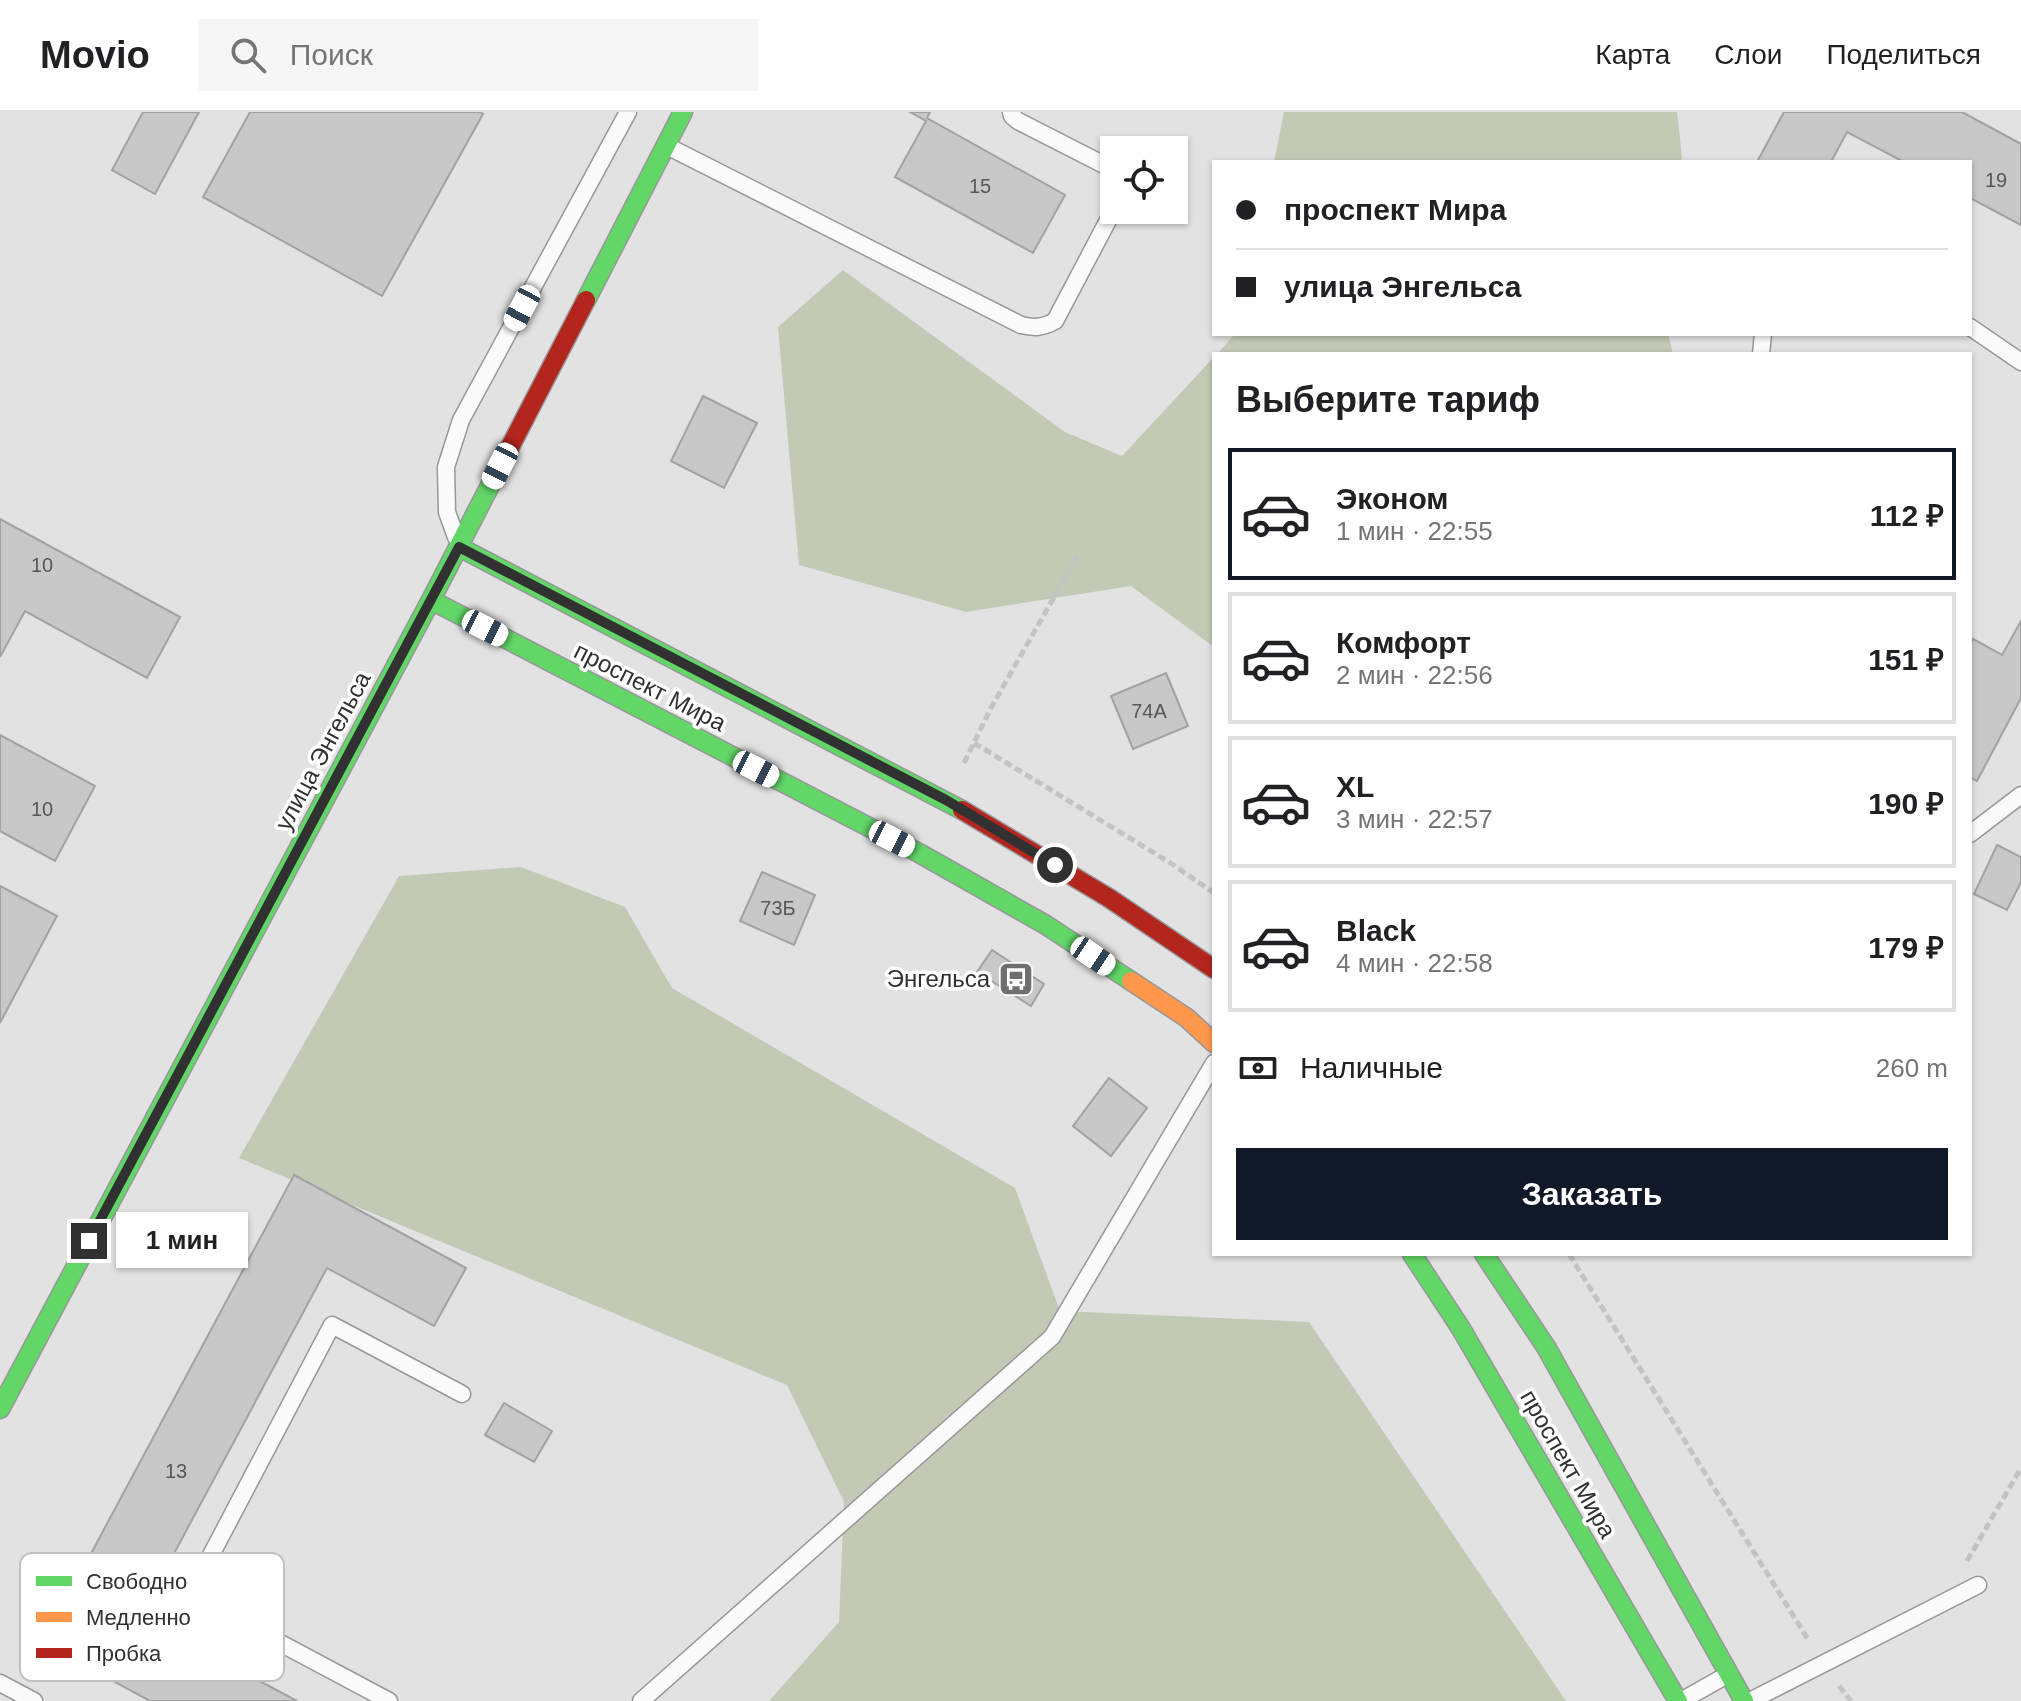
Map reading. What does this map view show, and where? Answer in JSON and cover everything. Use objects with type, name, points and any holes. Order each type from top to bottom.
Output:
[{"type":"street","name":"улица Энгельса","points":[[0,1409],[459,547],[683,112]]},
{"type":"street","name":"проспект Мира","points":[[459,547],[946,800],[1109,898],[1212,968]]},
{"type":"street","name":"проспект Мира","points":[[431,600],[957,874],[1046,925],[1187,1018],[1212,1041]]},
{"type":"street","name":"проспект Мира","points":[[1413,1256],[1460,1327],[1680,1701]]},
{"type":"street","name":"проспект Мира","points":[[1485,1256],[1546,1347],[1744,1701]]},
{"type":"lane","points":[[459,547],[447,512],[446,467],[461,420],[628,112]]},
{"type":"lane","points":[[1011,112],[1018,121],[1100,163]]},
{"type":"lane","points":[[665,146],[1021,325],[1035,328],[1055,321],[1106,224]]},
{"type":"lane","points":[[1972,328],[2021,362]]},
{"type":"lane","points":[[1972,832],[2021,795]]},
{"type":"lane","points":[[641,1701],[1052,1337],[1212,1066]]},
{"type":"lane","points":[[212,1553],[332,1325],[462,1394]]},
{"type":"lane","points":[[1750,1701],[1978,1585]]},
{"type":"lane","points":[[284,1645],[389,1701]]},
{"type":"lane","points":[[1680,1701],[1728,1674]]},
{"type":"lane","points":[[0,1683],[34,1701]]},
{"type":"path","points":[[946,800],[992,706],[1078,555]]},
{"type":"path","points":[[974,743],[1212,892]]},
{"type":"path","points":[[1570,1256],[1823,1664],[1851,1701]]},
{"type":"path","points":[[1965,1563],[2021,1468]]},
{"type":"green space","points":[[1284,112],[1677,112],[1682,157],[1681,160],[1274,160]]},
{"type":"green space","points":[[843,270],[1065,432],[1122,456],[1212,359],[1212,646],[1131,586],[966,612],[799,565],[778,327]]},
{"type":"green space","points":[[1233,336],[1668,336],[1672,352],[1219,352]]},
{"type":"green space","points":[[521,867],[625,907],[672,988],[1015,1188],[1060,1311],[1309,1322],[1566,1701],[769,1701],[839,1622],[844,1502],[787,1385],[239,1158],[399,876]]},
{"type":"building","points":[[143,112],[199,112],[155,194],[112,170]]},
{"type":"building","points":[[250,112],[483,114],[382,296],[203,197]]},
{"type":"building","points":[[910,112],[930,112],[927,118],[1065,195],[1033,253],[895,177],[926,121]]},
{"type":"building","points":[[1784,112],[1962,112],[2021,144],[2021,225],[1972,199],[1972,160],[1900,160],[1847,132],[1832,160],[1758,160]]},
{"type":"building","points":[[703,396],[757,423],[724,488],[671,461]]},
{"type":"building","points":[[0,519],[180,617],[147,678],[25,611],[0,657]]},
{"type":"building","points":[[2021,621],[2021,698],[1977,781],[1972,778],[1973,639],[2002,655]]},
{"type":"building","points":[[1166,673],[1188,726],[1133,749],[1111,696]]},
{"type":"building","points":[[0,735],[95,786],[55,861],[0,831]]},
{"type":"building","points":[[1997,845],[2021,857],[2021,882],[2007,910],[1974,894]]},
{"type":"building","points":[[762,872],[815,895],[794,945],[740,921]]},
{"type":"building","points":[[0,886],[57,916],[0,1023]]},
{"type":"building","points":[[992,950],[1044,984],[1031,1006],[977,972]]},
{"type":"building","points":[[1109,1078],[1147,1108],[1111,1156],[1073,1126]]},
{"type":"building","points":[[294,1175],[466,1268],[434,1326],[327,1268],[174,1553],[91,1553]]},
{"type":"building","points":[[504,1403],[552,1431],[534,1462],[485,1435]]},
{"type":"building","points":[[113,1681],[260,1681],[297,1701],[150,1701]]},
{"type":"traffic: fast","points":[[586,300],[683,112]]},
{"type":"traffic: fast","points":[[0,1409],[496,474]]},
{"type":"traffic: fast","points":[[459,547],[962,810]]},
{"type":"traffic: fast","points":[[431,600],[919,853],[1046,925],[1131,981]]},
{"type":"traffic: fast","points":[[1413,1256],[1460,1327],[1678,1701]]},
{"type":"traffic: fast","points":[[1485,1256],[1546,1347],[1744,1701]]},
{"type":"traffic: slow","points":[[1131,981],[1187,1018],[1212,1041]]},
{"type":"traffic: jam","points":[[496,474],[586,300]]},
{"type":"traffic: jam","points":[[962,810],[1109,898],[1212,968]]},
{"type":"place","name":"Энгельса","points":[[1016,979]]},
{"type":"route","points":[[89,1241],[459,547],[946,800],[1055,865]]}]
